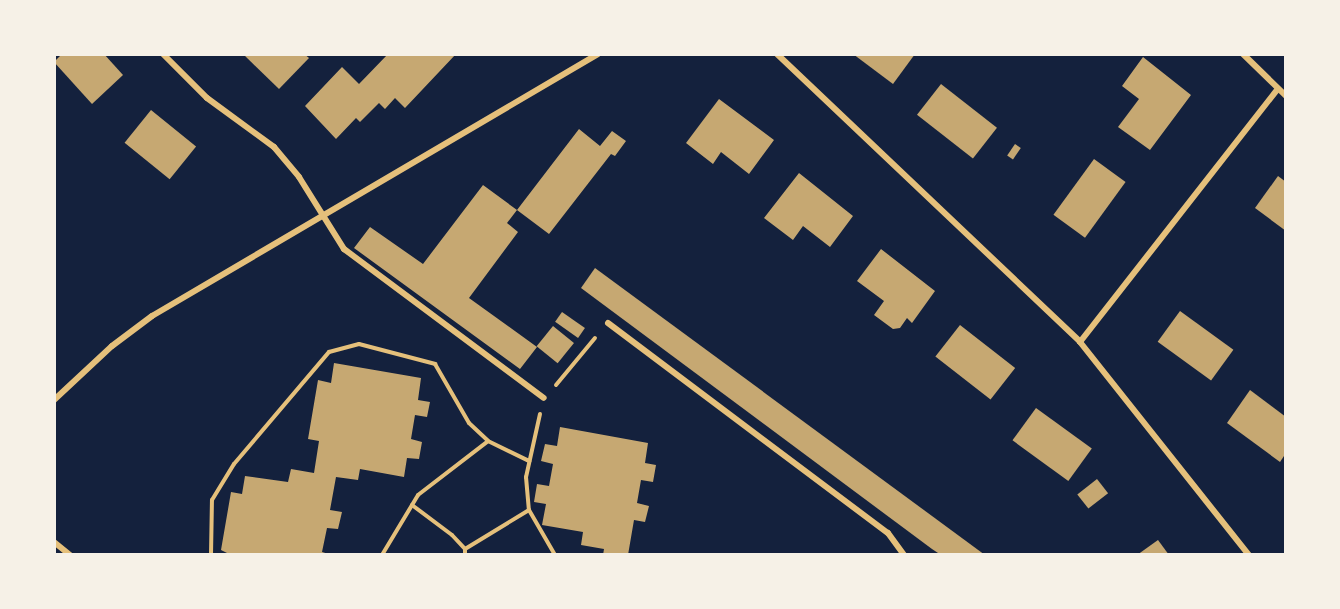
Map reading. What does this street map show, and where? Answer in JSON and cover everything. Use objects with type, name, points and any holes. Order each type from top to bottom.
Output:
[{"type":"street","points":[[163,54],[207,98],[274,147],[299,177],[338,242],[352,256],[544,398]]},
{"type":"street","points":[[54,400],[146,320],[598,54]]},
{"type":"street","points":[[777,54],[1080,342],[1249,555]]},
{"type":"street","points":[[1243,54],[1286,96]]},
{"type":"street","points":[[1080,342],[1278,89]]},
{"type":"street","points":[[608,323],[888,533],[904,555]]},
{"type":"street","points":[[54,542],[70,555]]},
{"type":"path","points":[[555,555],[529,510],[526,477],[529,461],[544,398],[608,323]]},
{"type":"path","points":[[211,555],[212,500],[234,464],[329,352],[358,344],[435,364],[469,423],[488,441],[529,461]]},
{"type":"path","points":[[382,555],[418,495],[488,441]]},
{"type":"path","points":[[412,505],[465,552],[529,510]]},
{"type":"building","points":[[62,54],[104,54],[123,75],[92,104],[54,62]]},
{"type":"building","points":[[243,54],[304,54],[309,58],[279,89]]},
{"type":"building","points":[[388,54],[456,54],[405,108],[395,98],[385,109],[379,103],[360,122],[356,118],[336,139],[305,106],[342,67],[359,84]]},
{"type":"building","points":[[853,54],[915,54],[893,84]]},
{"type":"building","points":[[1143,57],[1191,95],[1150,150],[1118,127],[1139,99],[1122,86]]},
{"type":"building","points":[[941,84],[997,128],[973,158],[917,115]]},
{"type":"building","points":[[719,99],[774,140],[749,174],[721,152],[713,164],[686,143]]},
{"type":"building","points":[[151,110],[196,147],[170,179],[125,143]]},
{"type":"building","points":[[579,129],[600,146],[612,131],[626,141],[615,156],[611,154],[549,234],[517,210]]},
{"type":"building","points":[[1015,144],[1021,148],[1013,160],[1007,156]]},
{"type":"building","points":[[1094,159],[1126,182],[1085,238],[1053,215]]},
{"type":"building","points":[[799,173],[853,216],[830,247],[803,226],[793,240],[764,218]]},
{"type":"building","points":[[1278,176],[1286,182],[1286,231],[1255,208]]},
{"type":"building","points":[[483,185],[517,210],[507,223],[518,232],[469,298],[537,347],[520,369],[354,248],[370,227],[423,264]]},
{"type":"building","points":[[881,249],[935,291],[912,323],[907,318],[900,328],[893,329],[874,315],[884,301],[857,281]]},
{"type":"building","points":[[595,268],[985,555],[941,555],[932,549],[581,288]]},
{"type":"building","points":[[1180,311],[1233,350],[1211,381],[1158,342]]},
{"type":"building","points":[[562,312],[585,328],[578,338],[555,322]]},
{"type":"building","points":[[960,325],[1015,368],[991,400],[935,357]]},
{"type":"building","points":[[553,326],[574,343],[558,363],[537,346]]},
{"type":"building","points":[[334,363],[421,378],[418,400],[430,402],[427,417],[415,415],[411,439],[422,442],[419,459],[407,458],[404,477],[360,469],[358,480],[336,477],[330,510],[342,512],[338,529],[327,528],[322,552],[332,555],[231,555],[221,550],[231,492],[242,494],[245,476],[288,482],[291,469],[314,473],[319,441],[308,439],[318,380],[331,383]]},
{"type":"building","points":[[1250,390],[1286,417],[1286,453],[1280,462],[1227,423]]},
{"type":"building","points":[[1036,408],[1092,449],[1068,481],[1012,440]]},
{"type":"building","points":[[560,427],[648,443],[645,463],[656,465],[653,482],[641,480],[637,503],[649,506],[645,522],[634,520],[628,555],[603,555],[604,549],[581,545],[583,532],[542,525],[546,504],[534,502],[537,484],[549,486],[553,464],[541,461],[545,444],[557,446]]},
{"type":"building","points":[[1097,479],[1108,493],[1088,509],[1077,494]]},
{"type":"building","points":[[1158,540],[1169,555],[1137,555]]}]
